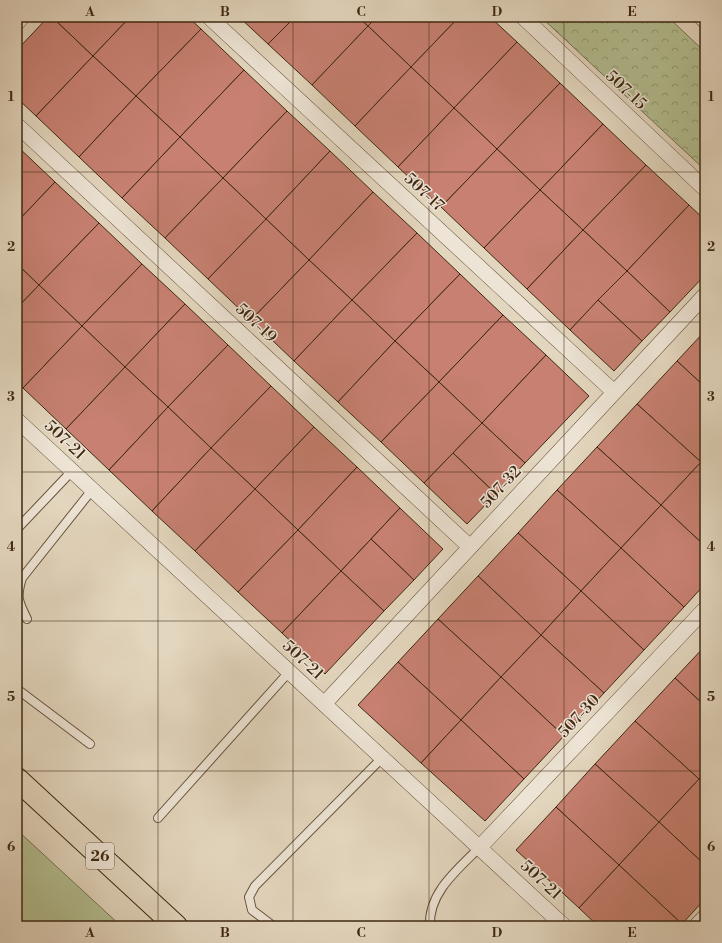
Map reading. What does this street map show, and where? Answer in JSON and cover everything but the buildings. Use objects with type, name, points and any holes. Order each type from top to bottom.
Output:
[{"type":"highway","name":"26","points":[[21,782],[176,926]]},
{"type":"street","points":[[17,23],[22,17]]},
{"type":"street","name":"507-17","points":[[209,17],[614,392]]},
{"type":"street","name":"507-15","points":[[523,17],[705,189]]},
{"type":"street","points":[[701,17],[705,21]]},
{"type":"street","name":"507-19","points":[[17,125],[470,547]]},
{"type":"street","name":"507-32","points":[[324,704],[705,295]]},
{"type":"street","name":"507-21","points":[[17,420],[564,926]]},
{"type":"street","name":"507-30","points":[[479,848],[705,609]]},
{"type":"street","points":[[696,926],[705,917]]},
{"type":"lane","points":[[17,529],[72,471]]},
{"type":"lane","points":[[27,619],[20,604],[18,592],[22,578],[92,490]]},
{"type":"lane","points":[[158,818],[289,672]]},
{"type":"lane","points":[[17,689],[90,744]]},
{"type":"lane","points":[[273,926],[252,910],[249,897],[255,886],[382,758]]},
{"type":"lane","points":[[430,926],[429,918],[437,896],[447,880],[479,848]]},
{"type":"green space","points":[[541,17],[668,17],[705,52],[705,170]]},
{"type":"green space","points":[[17,830],[121,926],[17,926]]}]
